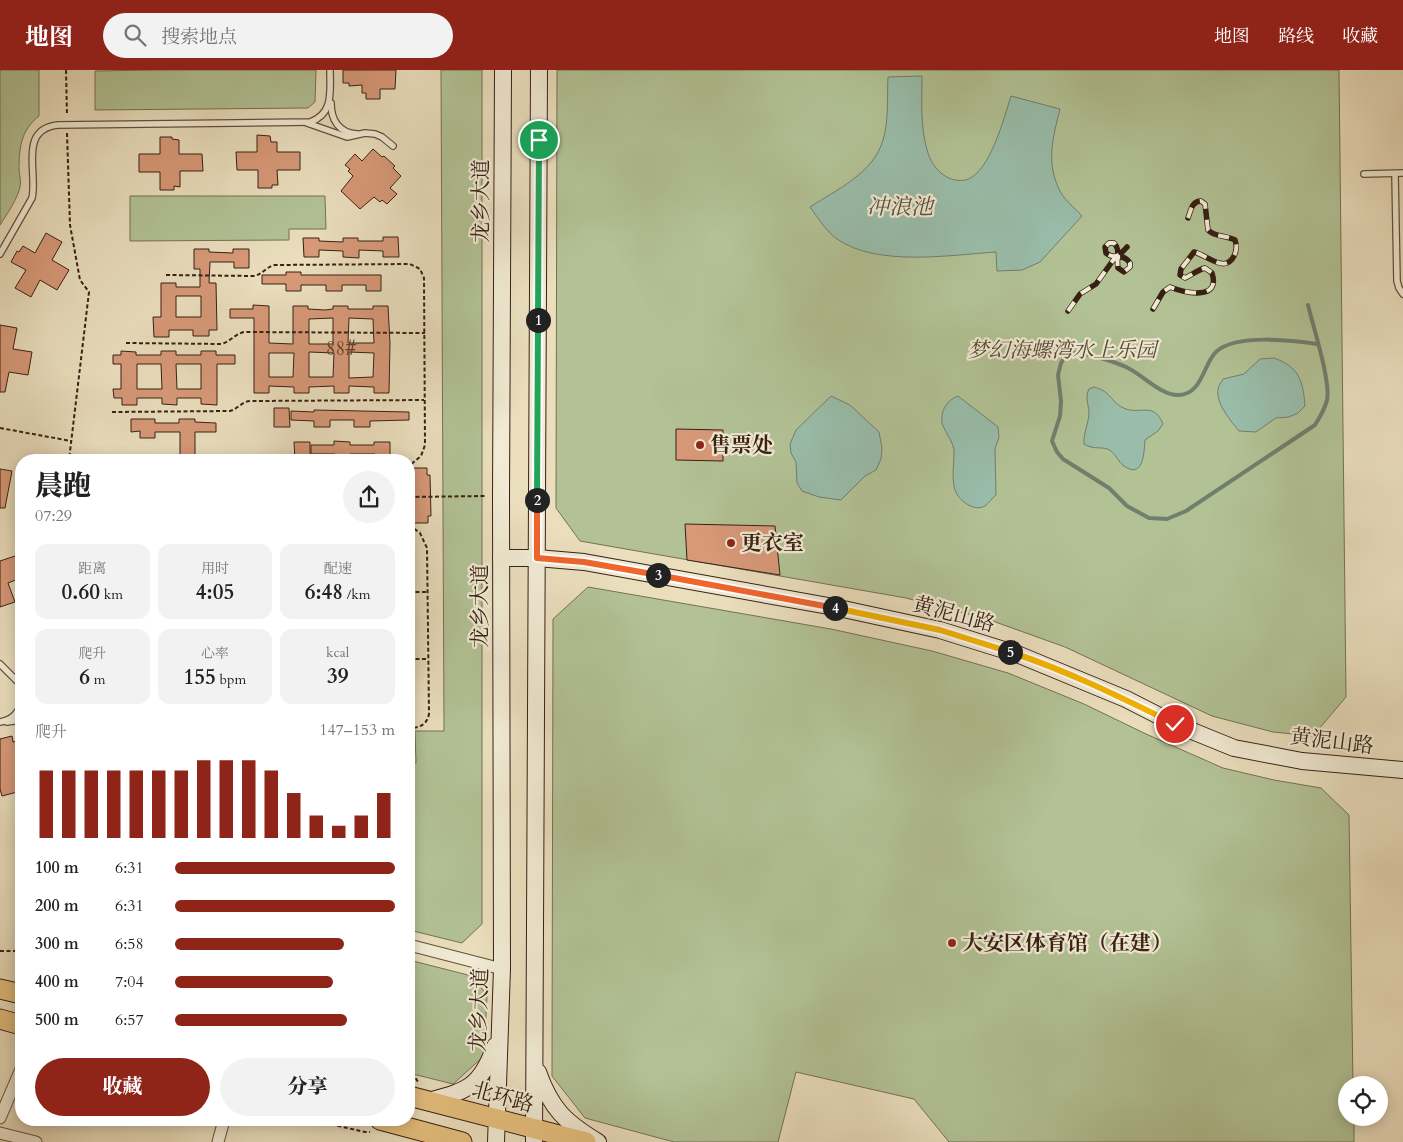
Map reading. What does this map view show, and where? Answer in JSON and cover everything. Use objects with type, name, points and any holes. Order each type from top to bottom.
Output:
[{"type":"main road","name":"龙乡大道","points":[[496,1142],[502,969],[501,496],[503,70]]},
{"type":"main road","points":[[534,1135],[539,70]]},
{"type":"main road","name":"黄泥山路","points":[[501,558],[537,558],[584,562],[834,607],[940,630],[1017,654],[1234,748],[1302,761],[1403,770]]},
{"type":"main road","points":[[0,989],[15,993]]},
{"type":"main road","points":[[0,1019],[15,1023]]},
{"type":"main road","points":[[428,1100],[456,1093],[479,1080],[491,1058],[500,1032]]},
{"type":"main road","points":[[534,1061],[544,1090],[556,1109],[572,1126],[598,1142]]},
{"type":"main road","name":"北环路","points":[[415,1097],[496,1119],[534,1135],[586,1142]]},
{"type":"main road","points":[[402,1126],[444,1139],[462,1142]]},
{"type":"street","points":[[415,947],[502,969]]},
{"type":"street","points":[[0,1118],[15,1083]]},
{"type":"street","points":[[218,1142],[222,1126]]},
{"type":"street","points":[[0,1133],[36,1142]]},
{"type":"lane","points":[[330,70],[331,115],[337,126],[350,134],[361,134]]},
{"type":"lane","points":[[0,254],[32,198],[32,148],[35,139],[41,131],[49,126],[305,122],[316,120],[320,117],[326,110],[330,99]]},
{"type":"lane","points":[[305,122],[347,137],[370,133],[379,135],[393,146]]},
{"type":"lane","points":[[1364,174],[1403,174]]},
{"type":"lane","points":[[1396,174],[1397,281],[1403,294]]},
{"type":"lane","points":[[0,664],[15,679]]},
{"type":"lane","points":[[0,723],[15,715]]},
{"type":"lane","points":[[0,723],[15,721]]},
{"type":"path","points":[[66,70],[70,225],[80,280],[89,292],[70,454]]},
{"type":"path","points":[[166,275],[254,276],[263,273],[270,266],[275,265],[410,264],[420,269],[424,278],[425,445],[421,456],[415,461]]},
{"type":"path","points":[[126,343],[220,344],[230,341],[236,335],[244,332],[425,332]]},
{"type":"path","points":[[112,412],[230,411],[244,402],[250,401],[425,400]]},
{"type":"path","points":[[0,428],[72,442]]},
{"type":"path","points":[[415,497],[501,496]]},
{"type":"path","points":[[415,529],[420,533],[427,548],[428,592],[428,718],[421,726],[415,727]]},
{"type":"path","points":[[415,592],[428,592]]},
{"type":"path","points":[[415,659],[428,659]]},
{"type":"path","points":[[0,951],[15,951]]},
{"type":"path","points":[[338,1126],[365,1132],[380,1131],[383,1126]]},
{"type":"green space","points":[[0,70],[39,70],[39,116],[24,134],[20,148],[19,192],[0,225]]},
{"type":"green space","points":[[316,70],[315,102],[308,108],[95,110],[95,71]]},
{"type":"green space","points":[[441,70],[482,70],[482,924],[462,943],[415,931],[415,731],[444,731]]},
{"type":"green space","name":"梦幻海螺湾水上乐园","points":[[557,70],[1339,70],[1346,697],[1313,736],[1273,732],[1212,716],[1065,647],[987,619],[906,598],[580,541],[556,508]]},
{"type":"green space","points":[[130,196],[325,196],[326,229],[289,229],[289,240],[130,241]]},
{"type":"green space","name":"大安区体育馆（在建）","points":[[588,587],[831,629],[932,651],[1008,673],[1084,704],[1223,768],[1274,780],[1321,788],[1349,815],[1353,1076],[1338,1076],[1338,1126],[1354,1126],[1354,1142],[949,1142],[914,1099],[796,1072],[778,1142],[674,1142],[585,1118],[552,1076],[553,619]]},
{"type":"green space","points":[[415,962],[472,976],[487,995],[484,1056],[453,1084],[415,1074]]},
{"type":"water","name":"冲浪池","points":[[922,76],[925,144],[933,164],[945,176],[955,180],[969,179],[986,162],[1001,128],[1011,96],[1060,109],[1052,149],[1055,179],[1066,200],[1082,216],[1040,262],[1022,270],[997,271],[996,252],[936,257],[893,256],[872,253],[853,248],[837,239],[810,207],[853,180],[878,152],[886,125],[888,77]]},
{"type":"water","points":[[1274,358],[1289,366],[1298,376],[1303,389],[1305,406],[1298,413],[1289,417],[1276,418],[1256,432],[1239,431],[1219,401],[1219,386],[1223,379],[1244,374],[1260,359]]},
{"type":"water","points":[[1094,387],[1105,392],[1121,407],[1156,413],[1163,424],[1158,431],[1145,440],[1142,462],[1136,469],[1124,466],[1108,449],[1084,444],[1089,416],[1087,394],[1089,389]]},
{"type":"water","points":[[831,396],[850,405],[879,432],[882,448],[881,459],[876,470],[865,476],[841,500],[819,497],[802,491],[797,483],[796,462],[791,453],[790,444],[796,430]]},
{"type":"water","points":[[958,396],[998,427],[999,437],[995,449],[996,495],[985,506],[980,508],[975,508],[965,503],[955,491],[954,486],[954,448],[943,427],[942,414],[951,400]]},
{"type":"building","points":[[343,70],[396,70],[395,89],[380,89],[380,99],[366,99],[366,93],[362,93],[362,85],[349,86],[349,83],[343,83]]},
{"type":"building","points":[[257,135],[270,136],[271,142],[277,142],[277,152],[300,152],[300,170],[277,170],[278,185],[272,185],[272,188],[258,188],[258,170],[237,170],[236,152],[257,152]]},
{"type":"building","points":[[160,137],[172,137],[172,139],[179,140],[179,154],[202,154],[203,171],[180,171],[180,187],[174,186],[174,190],[160,190],[160,172],[139,172],[139,154],[160,154]]},
{"type":"building","points":[[373,149],[395,166],[393,168],[401,176],[390,188],[397,194],[387,204],[382,200],[380,202],[374,197],[360,209],[341,191],[353,176],[348,171],[350,169],[345,165],[355,154],[362,161]]},
{"type":"building","points":[[46,233],[62,242],[52,260],[69,270],[57,290],[40,280],[31,297],[15,288],[26,270],[11,262],[17,251],[19,252],[23,246],[35,253]]},
{"type":"building","points":[[383,237],[398,237],[399,257],[383,257],[383,251],[359,250],[359,258],[343,257],[343,251],[319,250],[319,257],[304,257],[303,238],[319,238],[319,241],[343,242],[343,238],[358,238],[358,241],[383,241]]},
{"type":"building","points":[[194,249],[209,249],[209,252],[233,253],[233,249],[249,249],[249,268],[234,268],[234,262],[210,262],[209,283],[216,283],[217,330],[209,330],[209,336],[193,336],[193,330],[169,330],[169,337],[154,337],[153,317],[161,317],[161,283],[176,283],[176,287],[200,287],[200,269],[194,269]],"holes":[[[176,296],[201,296],[201,317],[176,317]]]},
{"type":"building","points":[[286,272],[301,272],[301,275],[381,275],[381,291],[366,291],[366,285],[342,285],[342,291],[326,291],[326,285],[301,285],[301,291],[286,291],[286,284],[262,284],[262,275],[286,275]]},
{"type":"building","points":[[253,305],[269,306],[269,343],[293,344],[293,306],[308,306],[308,309],[325,310],[333,309],[333,306],[348,306],[348,309],[373,309],[373,306],[388,306],[390,343],[389,393],[374,393],[374,387],[349,386],[349,393],[334,393],[334,386],[309,387],[309,393],[294,393],[294,387],[269,386],[269,393],[254,393],[254,318],[230,318],[230,309],[253,309]],"holes":[[[333,318],[333,344],[309,344],[309,319]],[[349,318],[373,319],[374,343],[348,343]],[[309,352],[334,353],[333,377],[309,377]],[[349,352],[374,353],[373,377],[349,378]],[[269,353],[294,353],[293,377],[269,377]]]},
{"type":"building","points":[[0,325],[17,328],[13,349],[32,352],[28,375],[9,372],[5,392],[0,392]]},
{"type":"building","points":[[121,351],[136,352],[136,355],[161,355],[161,351],[176,351],[176,355],[201,355],[201,351],[216,351],[216,355],[235,355],[235,364],[217,364],[217,405],[201,404],[201,398],[177,398],[177,405],[162,404],[162,398],[137,398],[137,405],[122,405],[122,398],[114,398],[113,389],[121,389],[121,364],[113,364],[113,355],[121,355]],"holes":[[[137,364],[161,364],[162,389],[137,389]],[[176,364],[201,364],[201,389],[177,389]]]},
{"type":"building","points":[[274,408],[289,408],[290,427],[274,427]]},
{"type":"building","points":[[314,410],[409,412],[409,420],[370,421],[370,427],[354,427],[354,420],[330,420],[330,427],[314,427],[314,421],[291,420],[291,411],[314,412]]},
{"type":"building","points":[[131,419],[155,419],[155,423],[179,423],[179,419],[195,419],[195,422],[216,423],[216,432],[195,432],[195,454],[180,454],[180,432],[155,432],[155,438],[140,438],[140,431],[131,432]]},
{"type":"building","name":"售票处","points":[[676,429],[723,430],[723,461],[676,460]]},
{"type":"building","points":[[334,441],[350,442],[350,445],[374,445],[374,442],[390,442],[390,454],[311,454],[311,445],[334,445]]},
{"type":"building","points":[[294,442],[310,442],[310,454],[295,454]]},
{"type":"building","points":[[415,468],[427,468],[427,475],[430,475],[431,516],[428,516],[428,523],[415,523]]},
{"type":"building","points":[[0,469],[12,471],[5,508],[0,508]]},
{"type":"building","name":"更衣室","points":[[685,524],[775,526],[780,575],[687,560]]},
{"type":"building","points":[[15,556],[15,580],[8,583],[15,602],[0,607],[0,561]]},
{"type":"building","points":[[12,736],[13,742],[15,741],[15,793],[2,796],[0,789],[0,739]]},
{"type":"waterway","points":[[1308,305],[1324,368],[1328,392],[1324,410],[1319,419],[1315,425],[1186,511],[1167,519],[1149,518],[1127,506],[1109,488],[1063,459],[1052,441],[1060,416],[1061,401],[1058,375],[1061,363],[1067,354],[1083,354],[1116,363],[1132,370],[1165,392],[1179,395],[1187,393],[1198,384],[1212,356],[1226,346],[1251,340],[1294,341],[1317,344]]},
{"type":"railway","points":[[1153,309],[1163,292],[1170,287],[1192,293],[1200,293],[1211,288],[1213,282],[1212,273],[1205,268],[1185,278],[1180,275],[1181,269],[1194,252],[1221,263],[1230,261],[1235,254],[1235,240],[1213,234],[1208,230],[1205,204],[1198,201],[1192,206],[1188,218]]},
{"type":"railway","points":[[1068,311],[1080,294],[1096,284],[1114,259],[1116,258],[1118,257],[1121,257],[1125,258],[1130,263],[1130,267],[1124,272],[1118,268],[1118,265],[1118,261],[1118,258],[1118,255],[1118,252],[1114,243],[1109,243],[1105,247],[1106,253],[1112,256],[1117,256],[1120,254],[1127,247]]},
{"type":"place","name":"售票处","points":[[700,445]]},
{"type":"place","name":"更衣室","points":[[731,543]]},
{"type":"place","name":"大安区体育馆（在建）","points":[[952,943]]},
{"type":"route","points":[[539,140],[537,558],[584,562],[834,607],[940,630],[1017,654],[1081,680],[1175,724]]}]
